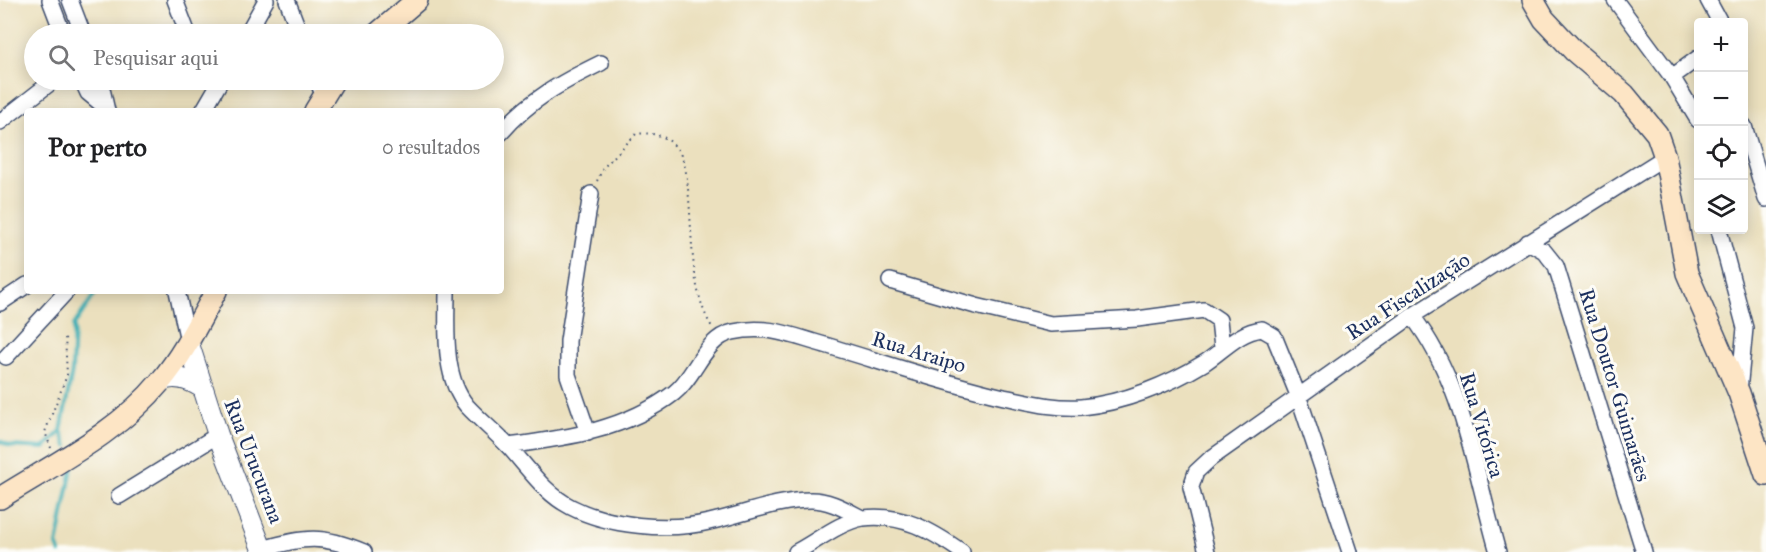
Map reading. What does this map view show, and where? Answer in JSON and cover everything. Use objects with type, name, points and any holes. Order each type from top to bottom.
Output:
[{"type":"main road","points":[[389,24],[417,0]]},
{"type":"main road","points":[[1533,0],[1544,19],[1574,51],[1624,94],[1657,134],[1665,157],[1687,273],[1762,448],[1766,475]]},
{"type":"main road","points":[[0,498],[110,427],[141,402],[161,381],[188,341],[214,294]]},
{"type":"street","points":[[50,0],[59,24]]},
{"type":"street","points":[[70,0],[79,24]]},
{"type":"street","points":[[175,0],[184,24]]},
{"type":"street","points":[[252,24],[266,0]]},
{"type":"street","points":[[287,0],[296,24]]},
{"type":"street","points":[[1615,0],[1672,77],[1694,113]]},
{"type":"street","points":[[1708,0],[1717,18]]},
{"type":"street","points":[[1672,77],[1694,61]]},
{"type":"street","points":[[504,130],[520,111],[548,90],[601,63]]},
{"type":"street","points":[[0,122],[41,90]]},
{"type":"street","points":[[87,90],[105,108]]},
{"type":"street","points":[[102,90],[106,108]]},
{"type":"street","points":[[209,90],[211,96]]},
{"type":"street","points":[[205,108],[215,90]]},
{"type":"street","name":"Rua Fiscalização","points":[[1207,552],[1191,487],[1196,472],[1210,459],[1412,316],[1665,157]]},
{"type":"street","points":[[1750,171],[1766,199]]},
{"type":"street","points":[[588,433],[568,375],[568,341],[591,194]]},
{"type":"street","points":[[1720,234],[1745,328],[1739,393]]},
{"type":"street","name":"Rua Doutor Guimarães","points":[[1528,242],[1544,251],[1556,266],[1644,552]]},
{"type":"street","points":[[890,280],[976,306],[1051,324],[1137,319],[1204,310],[1219,320],[1222,348]]},
{"type":"street","points":[[0,303],[24,287]]},
{"type":"street","points":[[6,357],[64,294]]},
{"type":"street","name":"Rua Urucurana","points":[[178,294],[201,387],[263,550]]},
{"type":"street","points":[[447,294],[448,348],[454,380],[465,404],[508,446],[545,488],[570,507],[614,522],[659,526],[705,523],[778,505],[811,500],[830,503],[862,518],[909,520],[962,552]]},
{"type":"street","name":"Rua Vitórica","points":[[1412,316],[1431,341],[1455,398],[1498,552]]},
{"type":"street","name":"Rua Araipo","points":[[718,337],[732,332],[770,328],[951,385],[1037,404],[1080,407],[1118,400],[1167,383],[1205,362],[1222,348],[1254,330],[1268,330],[1274,336],[1298,395]]},
{"type":"street","points":[[508,446],[588,433],[624,422],[662,402],[677,390],[718,337]]},
{"type":"street","name":"Rua Urucurana","points":[[161,381],[167,378],[184,379],[201,387]]},
{"type":"street","points":[[1298,395],[1350,552]]},
{"type":"street","points":[[119,496],[218,435]]},
{"type":"street","points":[[796,552],[862,518]]},
{"type":"street","points":[[263,550],[314,538],[336,540],[364,552]]},
{"type":"path","points":[[591,194],[603,168],[636,134],[660,135],[679,151],[686,174],[692,247],[702,306],[718,337]]},
{"type":"path","points":[[52,449],[45,432],[67,375],[65,336]]},
{"type":"waterway","points":[[67,446],[61,431],[72,371],[74,325],[95,294]]},
{"type":"waterway","points":[[0,441],[10,446],[44,448],[61,431]]},
{"type":"waterway","points":[[60,552],[57,545],[73,463]]}]
